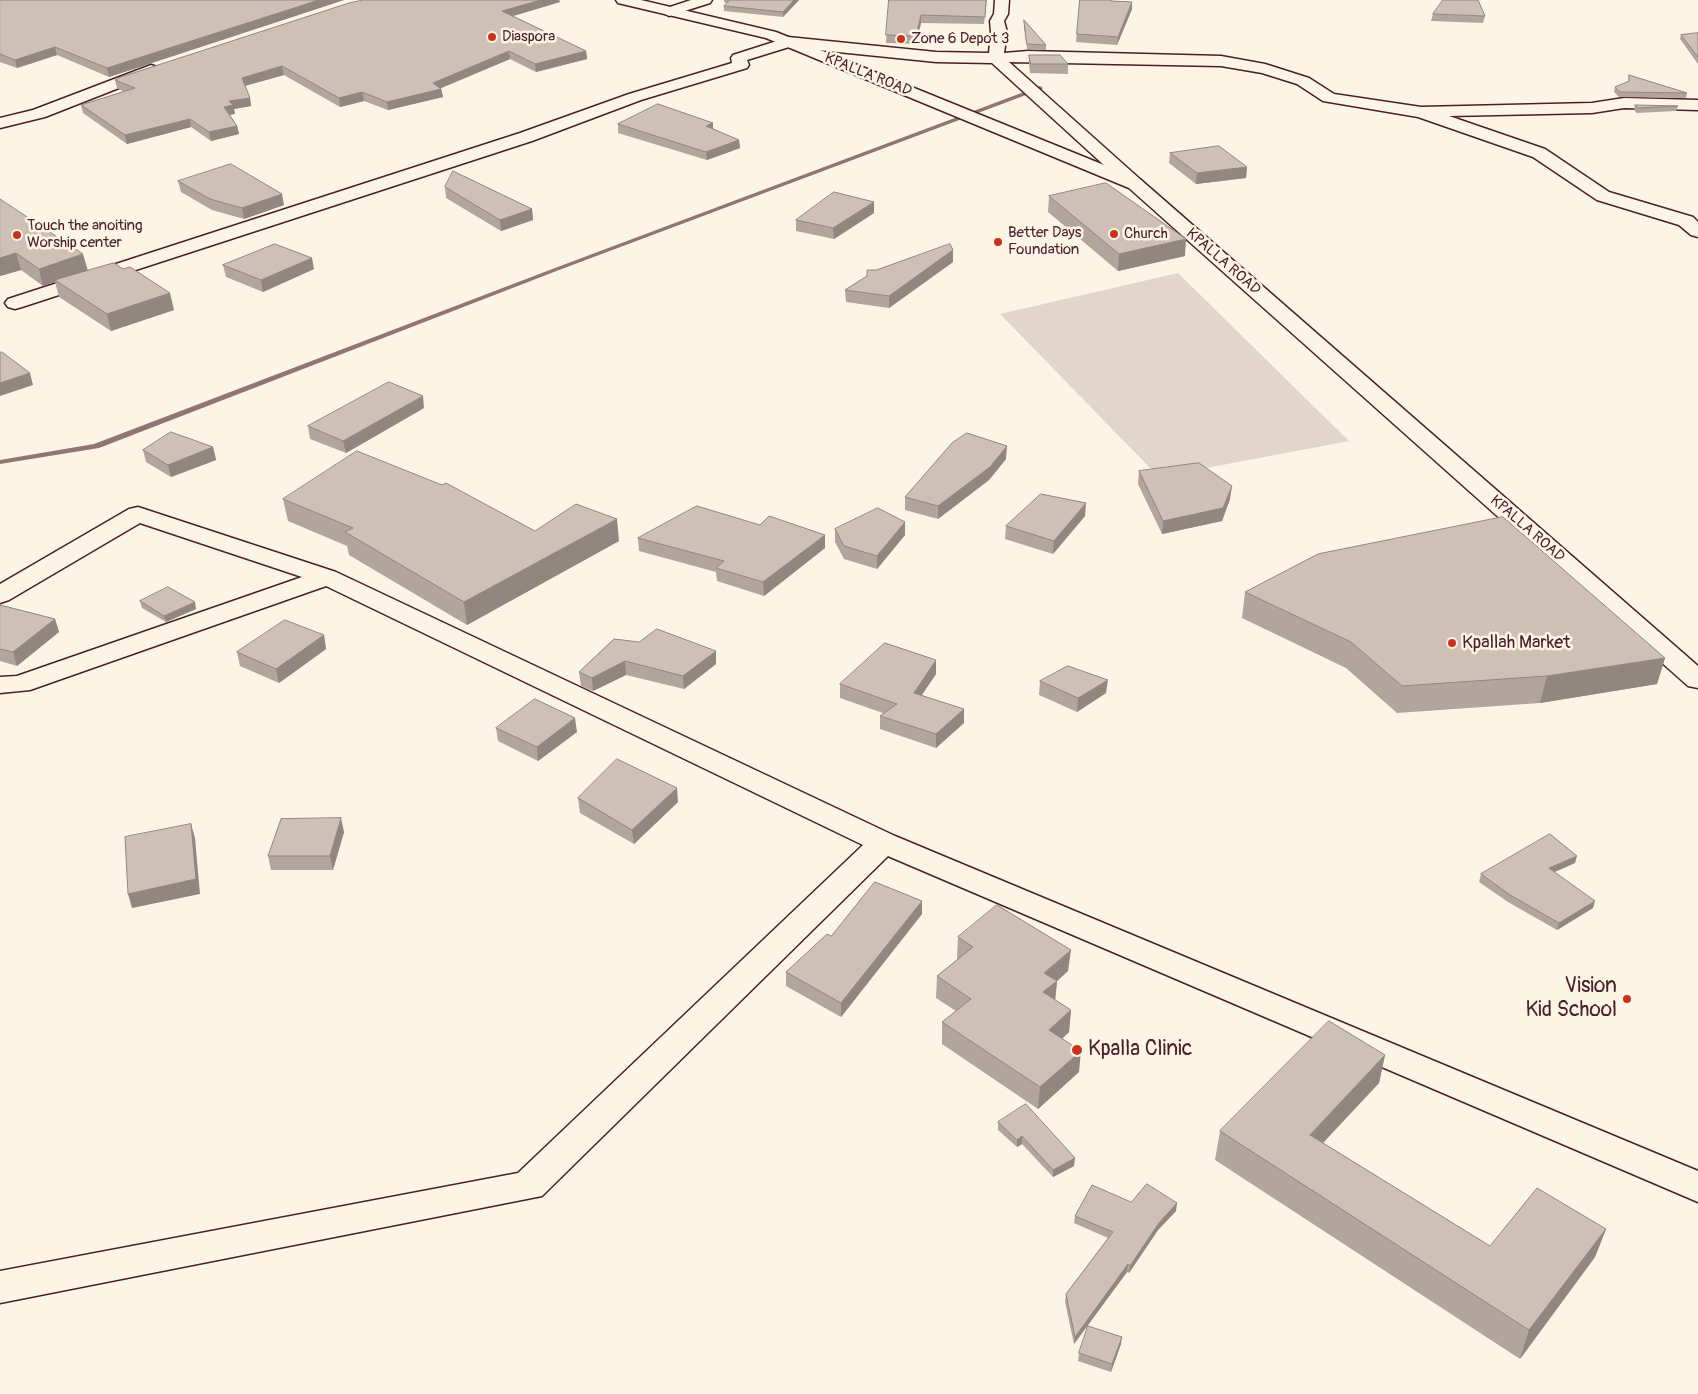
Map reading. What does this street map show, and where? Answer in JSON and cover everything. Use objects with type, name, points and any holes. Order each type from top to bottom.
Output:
[{"type":"street","name":"KPALLA ROAD","points":[[623,0],[771,35],[1135,184],[1698,680]]},
{"type":"street","points":[[669,12],[705,0]]},
{"type":"street","points":[[996,58],[999,32],[997,21],[1001,14],[1002,0]]},
{"type":"street","points":[[15,303],[526,137],[636,97],[741,66],[739,58],[788,42],[936,57],[996,58],[1028,56],[1221,61],[1265,69],[1303,81],[1329,98],[1421,112],[1592,108],[1624,103],[1698,105]]},
{"type":"street","points":[[996,58],[1135,184]]},
{"type":"street","points":[[0,123],[24,119],[76,100],[116,81],[162,66]]},
{"type":"street","points":[[1421,112],[1539,153],[1603,196],[1686,221],[1698,230]]},
{"type":"street","points":[[0,595],[138,514],[327,577],[884,844],[1698,1187]]},
{"type":"street","points":[[0,685],[20,684],[327,577]]},
{"type":"street","points":[[0,1287],[529,1186],[884,844]]},
{"type":"shaded area","points":[[1178,273],[1349,441],[1159,477],[1000,314]]},
{"type":"building","points":[[0,0],[319,0],[107,68],[55,47],[15,60],[0,54]]},
{"type":"building","points":[[363,0],[541,0],[502,11],[586,51],[535,64],[509,51],[433,83],[441,89],[387,102],[362,92],[339,98],[282,66],[242,78],[250,98],[229,101],[233,105],[224,107],[237,126],[209,132],[190,119],[125,135],[81,105],[135,88],[115,80],[121,77]]},
{"type":"building","points":[[730,0],[794,0],[783,12],[724,6]]},
{"type":"building","points":[[889,0],[986,0],[985,17],[921,15],[916,36],[886,35]]},
{"type":"building","points":[[1080,0],[1132,2],[1118,37],[1077,34]]},
{"type":"building","points":[[1443,0],[1478,0],[1485,16],[1433,14]]},
{"type":"building","points":[[1024,20],[1046,45],[1027,44]]},
{"type":"building","points":[[1698,33],[1698,57],[1681,35]]},
{"type":"building","points":[[1029,55],[1060,55],[1068,64],[1031,64]]},
{"type":"building","points":[[1629,75],[1687,93],[1620,92],[1615,87],[1629,81]]},
{"type":"building","points":[[658,104],[713,123],[706,126],[739,140],[706,152],[618,124]]},
{"type":"building","points":[[1635,105],[1678,106],[1638,108]]},
{"type":"building","points":[[1219,146],[1247,167],[1197,173],[1170,153]]},
{"type":"building","points":[[231,164],[282,194],[242,208],[210,199],[178,181]]},
{"type":"building","points":[[453,171],[532,209],[500,220],[445,187]]},
{"type":"building","points":[[1106,183],[1186,239],[1119,254],[1049,196]]},
{"type":"building","points":[[834,192],[874,202],[833,228],[796,220]]},
{"type":"building","points":[[0,199],[83,254],[39,269],[16,253],[0,258]]},
{"type":"building","points":[[275,244],[312,258],[261,280],[223,265]]},
{"type":"building","points":[[950,244],[953,250],[889,296],[845,290],[867,276],[867,270],[876,270]]},
{"type":"building","points":[[114,263],[123,269],[130,267],[170,293],[107,314],[55,280]]},
{"type":"building","points":[[2,352],[30,373],[0,383],[0,353]]},
{"type":"building","points":[[389,382],[423,396],[343,441],[308,426]]},
{"type":"building","points":[[171,432],[213,447],[168,465],[143,450]]},
{"type":"building","points":[[967,433],[1007,446],[990,467],[938,506],[905,497],[952,443]]},
{"type":"building","points":[[357,451],[442,485],[446,483],[535,531],[576,504],[617,519],[464,602],[345,532],[353,528],[283,499]]},
{"type":"building","points":[[1199,463],[1232,486],[1223,508],[1163,521],[1139,471]]},
{"type":"building","points":[[1041,494],[1086,503],[1054,541],[1006,526]]},
{"type":"building","points":[[697,506],[760,525],[769,516],[825,535],[763,582],[716,568],[724,561],[638,538]]},
{"type":"building","points":[[878,508],[905,522],[877,556],[844,546],[835,529]]},
{"type":"building","name":"Kpallah Market","points":[[1503,517],[1665,658],[1547,676],[1402,686],[1351,642],[1245,592],[1318,554]]},
{"type":"building","points":[[168,587],[195,602],[164,616],[140,601]]},
{"type":"building","points":[[0,605],[55,619],[13,652],[0,649]]},
{"type":"building","points":[[285,620],[324,635],[276,669],[237,652]]},
{"type":"building","points":[[657,629],[716,651],[683,676],[625,661],[592,678],[579,672],[614,639],[639,642]]},
{"type":"building","points":[[885,643],[936,660],[914,693],[964,709],[936,734],[880,716],[897,704],[840,684]]},
{"type":"building","points":[[1068,666],[1108,680],[1078,698],[1040,681]]},
{"type":"building","points":[[535,699],[575,718],[537,747],[496,728]]},
{"type":"building","points":[[617,759],[677,788],[632,830],[578,798]]},
{"type":"building","points":[[341,818],[330,856],[268,856],[281,819]]},
{"type":"building","points":[[191,824],[196,879],[128,894],[125,837]]},
{"type":"building","points":[[1550,834],[1577,856],[1549,868],[1595,901],[1559,923],[1510,895],[1481,874]]},
{"type":"building","points":[[875,882],[922,901],[841,1003],[786,972],[827,934],[831,936]]},
{"type":"building","name":"Kpalla Clinic","points":[[997,905],[1071,950],[1044,973],[1057,981],[1043,992],[1071,1010],[1049,1030],[1081,1051],[1040,1087],[942,1022],[971,999],[937,976],[973,947],[958,937]]},
{"type":"building","points":[[1329,1021],[1385,1055],[1310,1135],[1490,1246],[1537,1188],[1606,1229],[1529,1330],[1220,1131]]},
{"type":"building","points":[[1026,1104],[1075,1158],[1053,1170],[1022,1136],[1017,1140],[998,1122]]},
{"type":"building","points":[[1147,1184],[1177,1203],[1159,1223],[1130,1266],[1128,1264],[1075,1337],[1066,1294],[1113,1232],[1075,1216],[1092,1185],[1131,1202]]},
{"type":"building","points":[[1088,1326],[1122,1337],[1112,1364],[1079,1353]]},
{"type":"waterway","points":[[0,462],[96,446],[557,269],[1040,88]]},
{"type":"place","name":"Diaspora","points":[[492,37]]},
{"type":"place","name":"Zone 6 Depot 3","points":[[901,39]]},
{"type":"place","name":"Church","points":[[1114,234]]},
{"type":"place","name":"Touch the anoiting Worship center","points":[[17,235]]},
{"type":"place","name":"Better Days Foundation","points":[[998,242]]},
{"type":"place","name":"Kpallah Market","points":[[1452,643]]},
{"type":"place","name":"Vision Kid School","points":[[1627,999]]},
{"type":"place","name":"Kpalla Clinic","points":[[1077,1050]]}]
